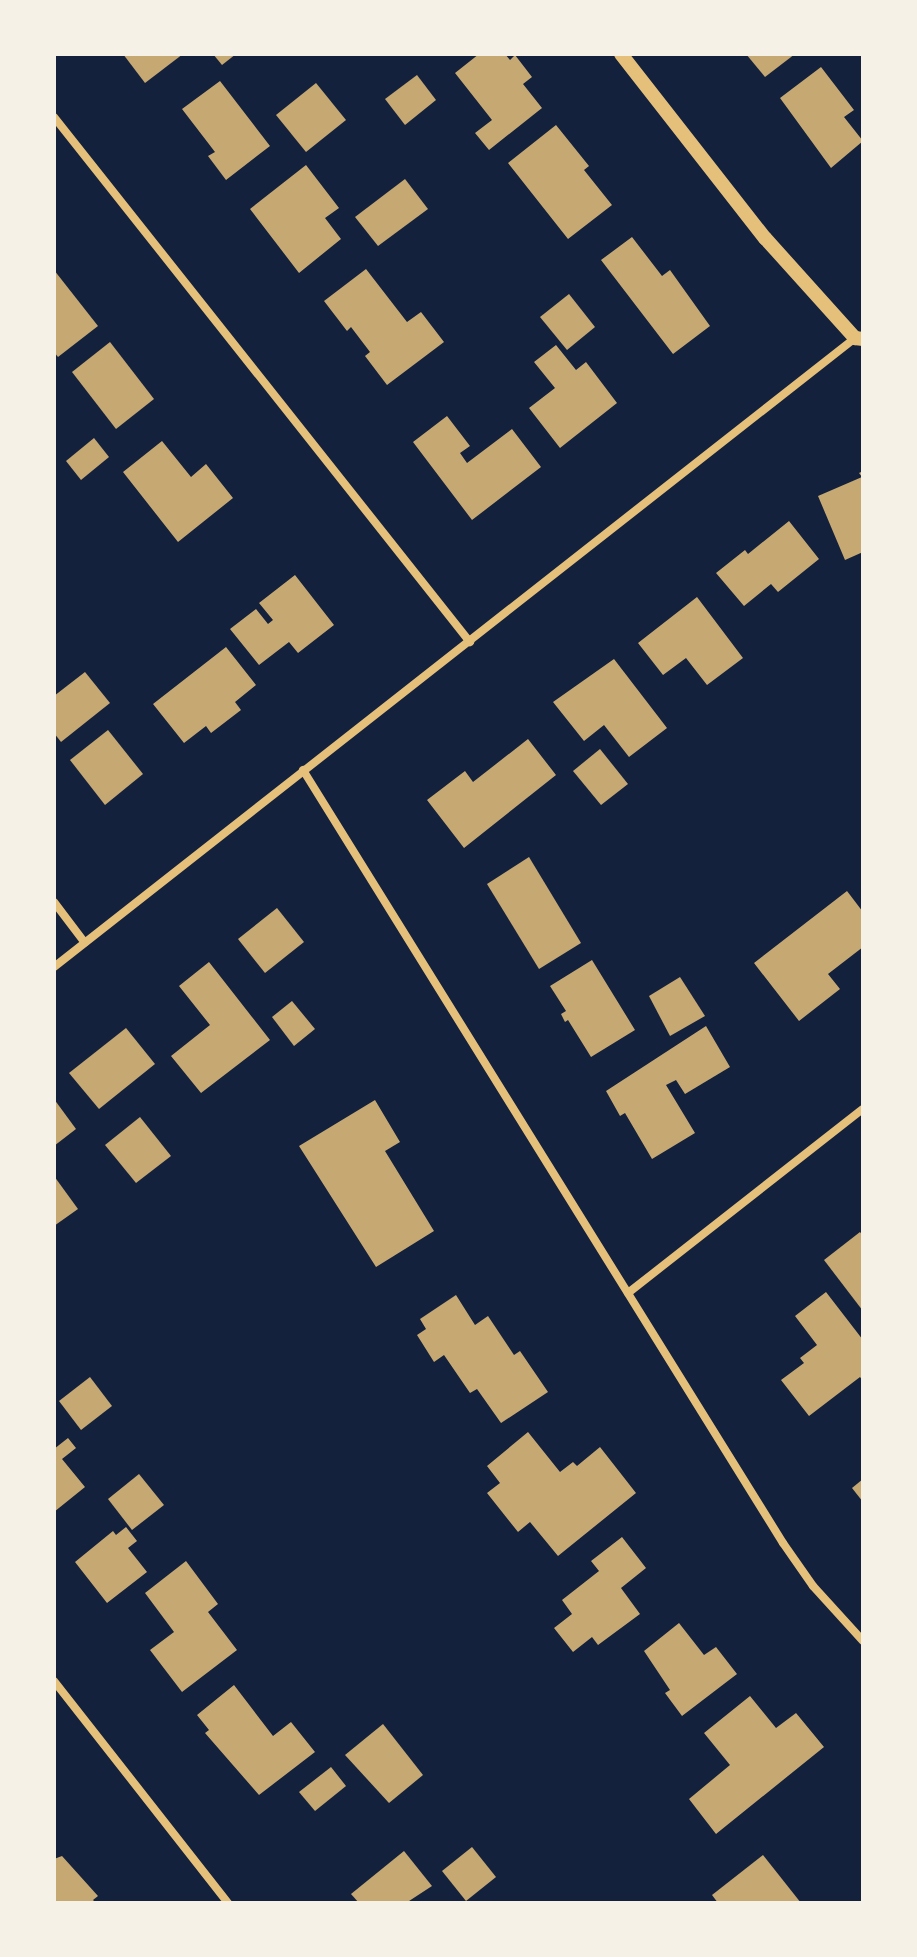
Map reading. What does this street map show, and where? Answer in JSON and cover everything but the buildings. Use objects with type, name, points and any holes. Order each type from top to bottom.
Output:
[{"type":"street","points":[[54,967],[859,338],[765,238],[621,54]]},
{"type":"street","points":[[54,117],[470,642]]},
{"type":"street","points":[[303,770],[783,1543],[813,1586],[863,1641]]},
{"type":"street","points":[[54,902],[85,943]]},
{"type":"street","points":[[628,1293],[863,1109]]},
{"type":"street","points":[[54,1681],[228,1903]]}]
